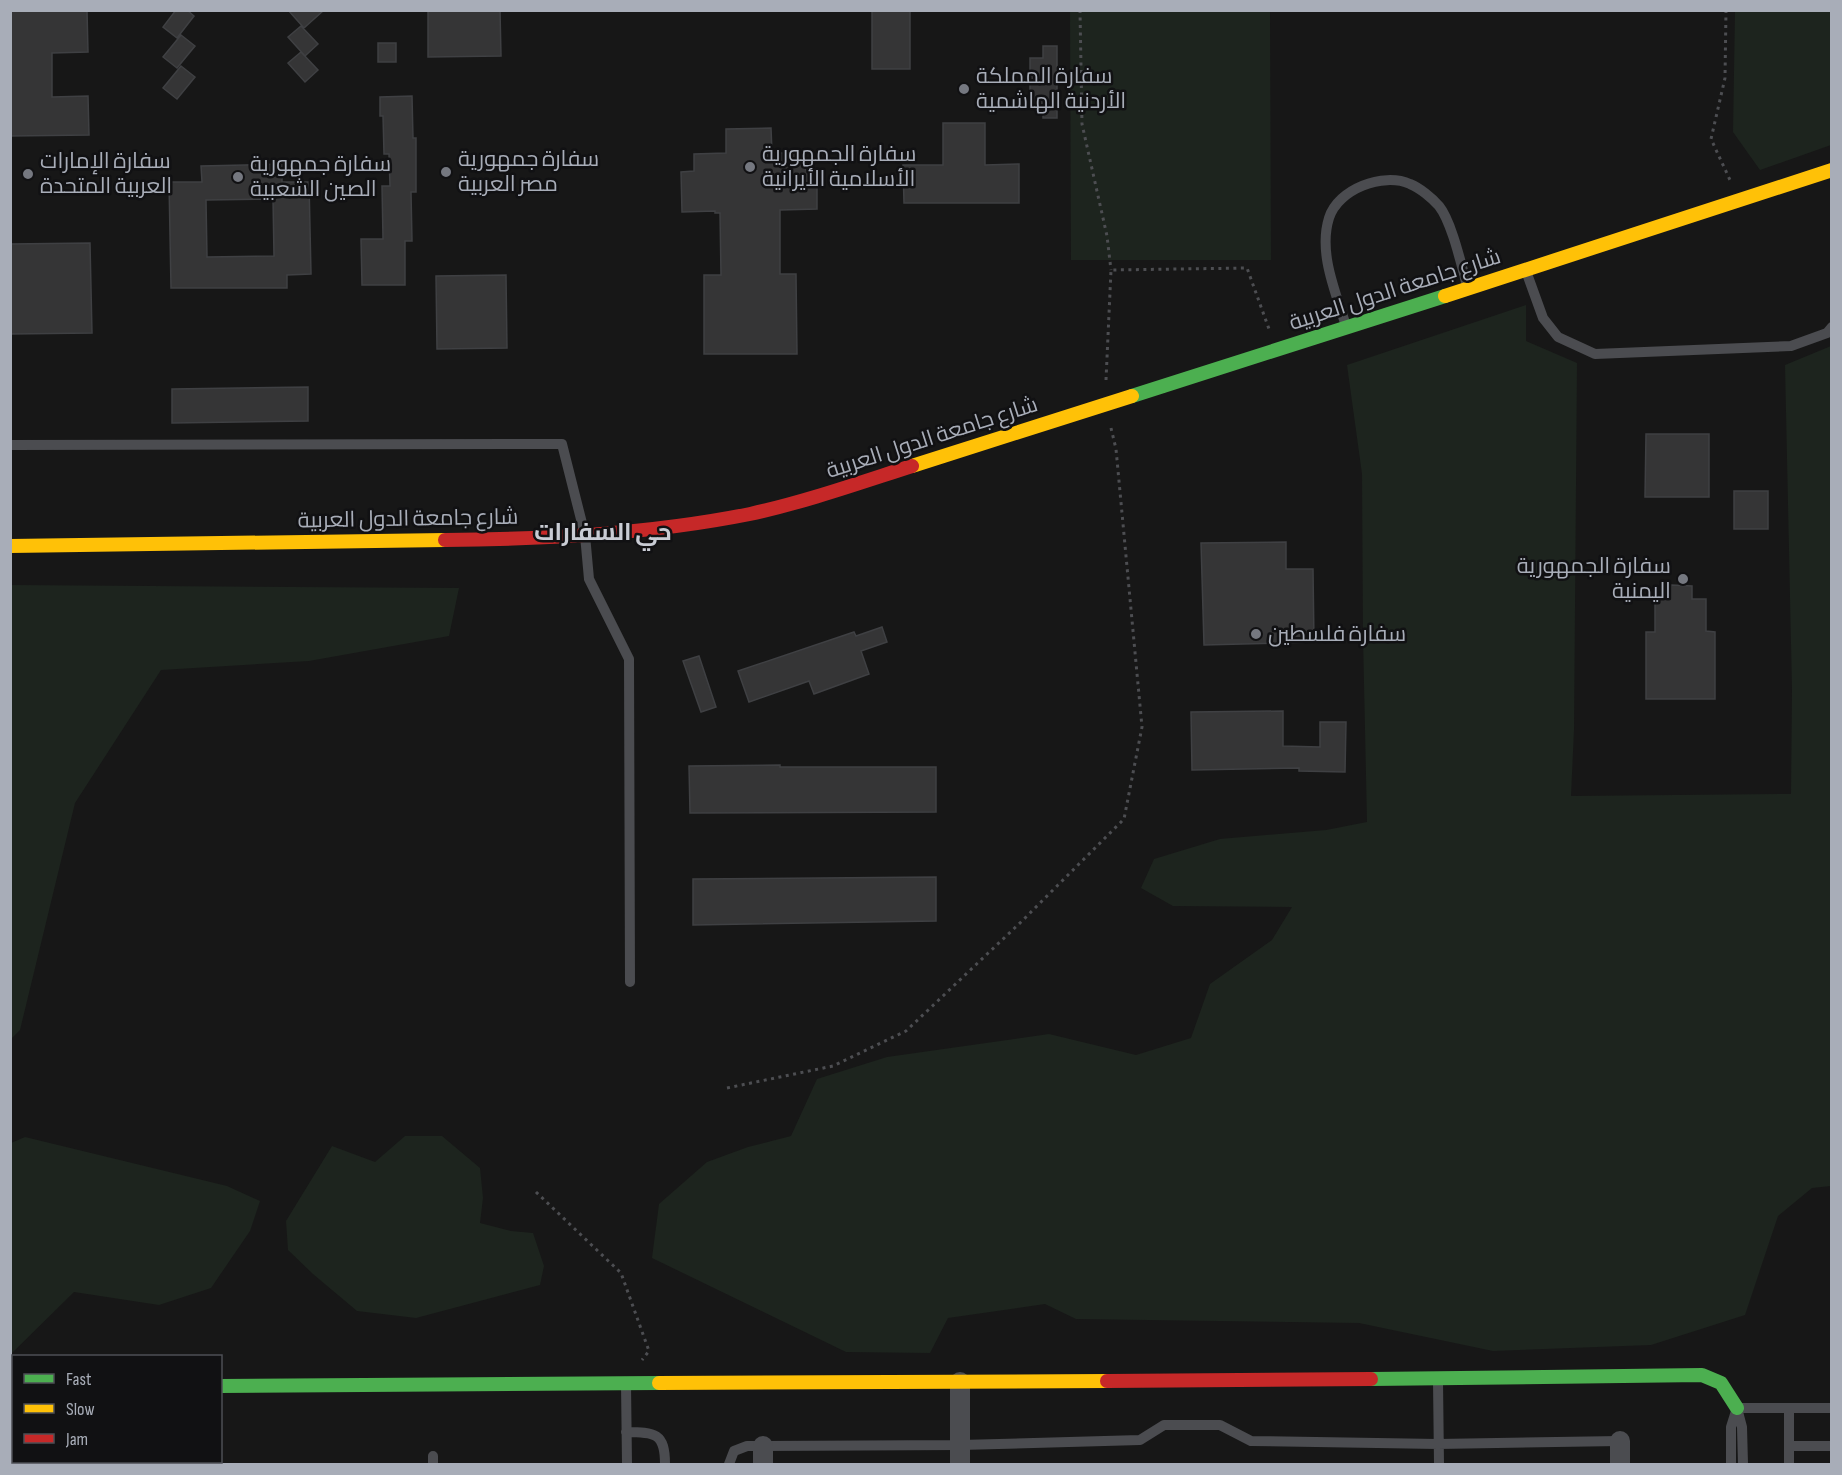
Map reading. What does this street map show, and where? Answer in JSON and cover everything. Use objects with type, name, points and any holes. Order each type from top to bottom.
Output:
[{"type":"street","name":"شارع جامعة الدول العربية","points":[[10,546],[484,540],[585,535],[686,525],[749,514],[797,503],[1347,328],[1832,170]]},
{"type":"street","points":[[222,1386],[1702,1376],[1721,1383],[1737,1408]]},
{"type":"street","points":[[960,1382],[960,1455]]},
{"type":"street","points":[[1620,1441],[1620,1464]]},
{"type":"lane","points":[[1347,328],[1329,272],[1326,242],[1329,217],[1342,198],[1359,187],[1394,181],[1410,183],[1440,207],[1468,289]]},
{"type":"lane","points":[[1526,270],[1543,318],[1558,337],[1595,354],[1791,346],[1827,333],[1832,327]]},
{"type":"lane","points":[[10,445],[562,444],[585,535],[589,579],[629,659],[630,982]]},
{"type":"lane","points":[[1438,1379],[1438,1464]]},
{"type":"lane","points":[[626,1384],[627,1464]]},
{"type":"lane","points":[[1737,1408],[1832,1408]]},
{"type":"lane","points":[[1731,1464],[1731,1427],[1737,1408]]},
{"type":"lane","points":[[1737,1408],[1742,1427],[1743,1464]]},
{"type":"lane","points":[[1789,1408],[1789,1464]]},
{"type":"lane","points":[[729,1464],[734,1451],[747,1446],[763,1455],[960,1455],[1140,1440],[1164,1425],[1220,1425],[1251,1441],[1438,1444],[1620,1441]]},
{"type":"lane","points":[[626,1432],[647,1432],[660,1439],[665,1447],[666,1464]]},
{"type":"lane","points":[[1789,1446],[1832,1446]]},
{"type":"path","points":[[727,1088],[833,1066],[906,1030],[1022,921],[1124,819],[1142,727],[1116,449],[1105,405],[1111,270],[1107,236],[1082,124],[1080,10]]},
{"type":"path","points":[[1726,10],[1725,78],[1711,139],[1740,200]]},
{"type":"path","points":[[1111,270],[1247,268],[1277,350]]},
{"type":"path","points":[[536,1192],[621,1273],[649,1351],[626,1384]]},
{"type":"shaded area","points":[[1070,11],[1270,11],[1271,260],[1071,260]]},
{"type":"shaded area","points":[[1735,11],[1831,11],[1831,145],[1760,170],[1733,132]]},
{"type":"shaded area","points":[[1526,305],[1526,341],[1577,363],[1574,730],[1571,796],[1791,794],[1792,690],[1785,365],[1831,346],[1831,1186],[1812,1188],[1778,1216],[1745,1315],[1651,1345],[1493,1351],[1359,1323],[1076,1319],[1045,1304],[948,1318],[930,1353],[846,1352],[652,1258],[659,1204],[707,1162],[748,1147],[791,1136],[817,1079],[887,1057],[1049,1034],[1136,1055],[1191,1038],[1210,984],[1272,940],[1292,907],[1173,906],[1141,888],[1154,859],[1220,839],[1326,830],[1367,822],[1362,474],[1347,365]]},
{"type":"shaded area","points":[[11,585],[459,588],[449,636],[309,661],[161,670],[75,803],[20,1030],[11,1039]]},
{"type":"shaded area","points":[[405,1136],[442,1136],[480,1168],[483,1198],[480,1223],[511,1231],[533,1233],[544,1266],[540,1285],[416,1318],[357,1311],[288,1250],[286,1221],[332,1146],[375,1162]]},
{"type":"shaded area","points":[[25,1137],[227,1186],[260,1201],[250,1231],[211,1288],[159,1305],[74,1292],[11,1354],[11,1143]]},
{"type":"building","points":[[10,10],[87,10],[88,52],[52,53],[52,97],[88,96],[89,135],[10,136]]},
{"type":"building","points":[[176,10],[187,10],[194,16],[177,38],[163,27]]},
{"type":"building","points":[[288,10],[324,10],[304,28]]},
{"type":"building","points":[[428,10],[500,10],[501,56],[428,57]]},
{"type":"building","points":[[872,10],[910,10],[910,69],[872,69]]},
{"type":"building","points":[[301,26],[318,44],[305,56],[288,37]]},
{"type":"building","points":[[181,35],[195,46],[177,68],[163,57]]},
{"type":"building","points":[[378,43],[396,43],[396,62],[378,62]]},
{"type":"building","points":[[1043,46],[1057,46],[1057,118],[1043,118],[1043,107],[1030,107],[1030,58],[1043,58]]},
{"type":"building","points":[[301,52],[318,70],[305,82],[288,63]]},
{"type":"building","points":[[181,66],[195,77],[177,99],[163,88]]},
{"type":"building","points":[[412,96],[413,138],[416,138],[416,192],[411,192],[412,241],[405,241],[405,285],[362,285],[361,239],[383,239],[382,186],[390,186],[389,154],[384,154],[380,97]]},
{"type":"building","points":[[943,123],[985,123],[985,165],[1019,164],[1019,203],[904,203],[903,165],[943,165]]},
{"type":"building","points":[[771,128],[772,153],[805,153],[806,170],[817,171],[817,209],[780,210],[780,274],[796,274],[797,354],[704,354],[704,275],[721,275],[720,213],[715,213],[715,211],[682,212],[681,172],[694,171],[694,154],[726,153],[726,129]]},
{"type":"building","points":[[282,164],[282,182],[309,182],[311,274],[287,275],[287,288],[171,288],[169,182],[202,182],[201,166]],"holes":[[[273,199],[274,256],[207,257],[206,200]]]},
{"type":"building","points":[[90,243],[92,333],[10,334],[10,244]]},
{"type":"building","points":[[506,275],[507,348],[437,349],[436,276]]},
{"type":"building","points":[[308,387],[308,421],[172,423],[172,389]]},
{"type":"building","points":[[1646,434],[1709,434],[1709,497],[1645,497]]},
{"type":"building","points":[[1734,491],[1768,491],[1768,529],[1734,529]]},
{"type":"building","points":[[1286,542],[1286,569],[1313,569],[1314,642],[1204,645],[1201,543]]},
{"type":"building","points":[[1671,585],[1692,586],[1692,599],[1706,599],[1706,631],[1715,632],[1715,699],[1646,699],[1646,632],[1655,632],[1655,598],[1671,598]]},
{"type":"building","points":[[882,627],[887,642],[861,651],[869,674],[814,694],[809,681],[749,702],[738,671],[854,632],[856,636]]},
{"type":"building","points":[[699,656],[716,707],[701,712],[683,661]]},
{"type":"building","points":[[1283,711],[1283,746],[1320,747],[1320,722],[1346,722],[1345,772],[1299,771],[1299,768],[1192,770],[1191,712]]},
{"type":"building","points":[[780,765],[780,767],[936,767],[936,812],[690,813],[689,766]]},
{"type":"building","points":[[936,877],[936,921],[693,925],[693,879]]},
{"type":"traffic: fast","points":[[1132,396],[1445,296]]},
{"type":"traffic: fast","points":[[1371,1379],[1702,1375],[1721,1383],[1737,1408]]},
{"type":"traffic: fast","points":[[222,1386],[659,1383]]},
{"type":"traffic: slow","points":[[1445,296],[1832,170]]},
{"type":"traffic: slow","points":[[912,466],[1132,396]]},
{"type":"traffic: slow","points":[[10,546],[445,540]]},
{"type":"traffic: slow","points":[[659,1383],[1107,1381]]},
{"type":"traffic: jam","points":[[445,540],[598,534],[712,521],[791,504],[912,466]]},
{"type":"traffic: jam","points":[[1107,1381],[1371,1379]]},
{"type":"place","name":"سفارة المملكة الأردنية الهاشمية","points":[[964,89]]},
{"type":"place","name":"سفارة الجمهورية الأسلامية الأيرانية","points":[[750,167]]},
{"type":"place","name":"سفارة جمهورية مصر العربية","points":[[446,172]]},
{"type":"place","name":"سفارة الإمارات العربية المتحدة","points":[[28,174]]},
{"type":"place","name":"سفارة جمهورية الصين الشعبية","points":[[238,177]]},
{"type":"place","name":"سفارة الجمهورية اليمنية","points":[[1683,579]]},
{"type":"place","name":"سفارة فلسطين","points":[[1256,634]]},
{"type":"district","name":"حي السفارات","points":[[603,532]]}]
